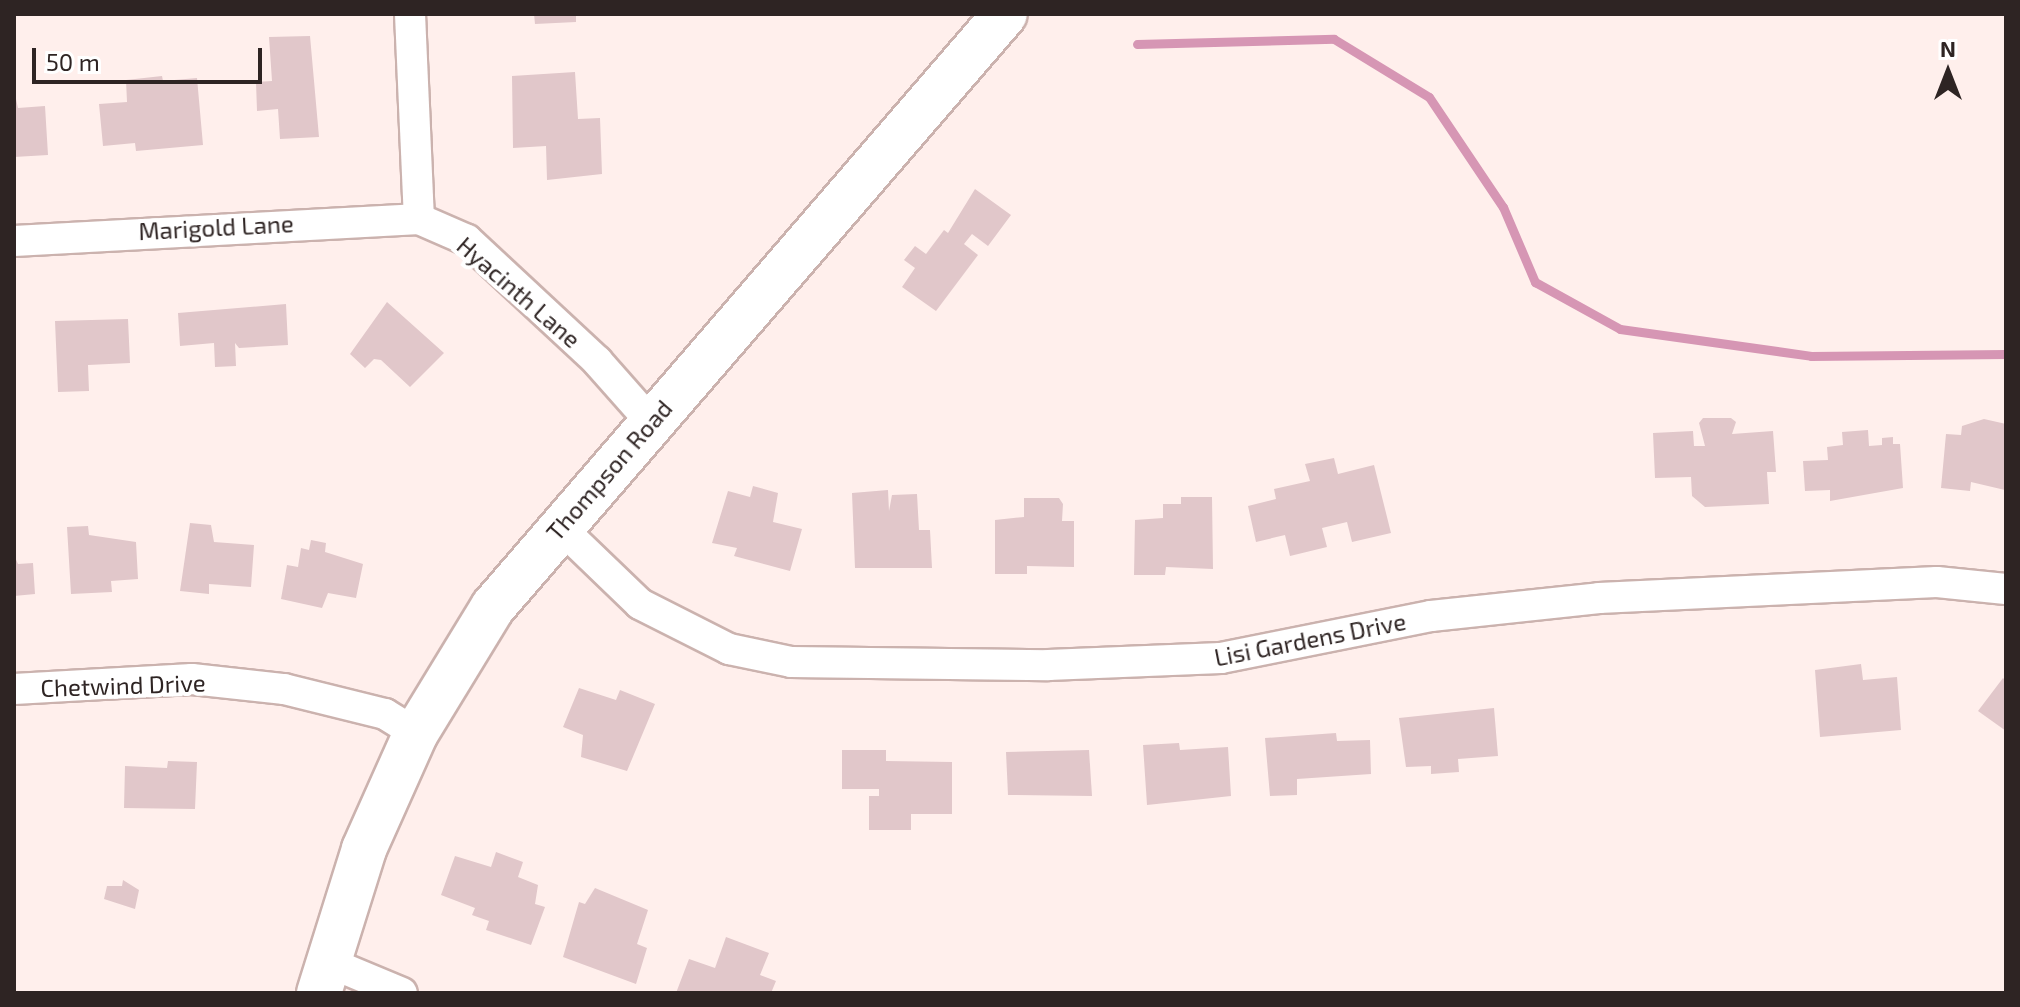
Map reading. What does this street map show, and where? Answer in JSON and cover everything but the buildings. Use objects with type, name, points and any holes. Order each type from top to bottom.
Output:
[{"type":"street","points":[[410,14],[419,219]]},
{"type":"street","name":"Thompson Road","points":[[323,978],[364,849],[416,733],[493,607],[559,526],[1005,14]]},
{"type":"street","name":"Marigold Lane","points":[[14,241],[419,219]]},
{"type":"street","name":"Hyacinth Lane","points":[[419,219],[467,240],[597,361],[651,422]]},
{"type":"street","name":"Lisi Gardens Drive","points":[[559,526],[640,604],[729,649],[791,662],[1048,665],[1221,658],[1431,616],[1599,598],[1937,582],[2006,589]]},
{"type":"street","name":"Chetwind Drive","points":[[14,689],[192,679],[284,689],[385,714],[416,733]]},
{"type":"street","points":[[323,978],[402,993]]},
{"type":"waterway","points":[[1137,44],[1334,39],[1429,97],[1503,207],[1535,282],[1620,329],[1811,356],[2006,354]]}]
